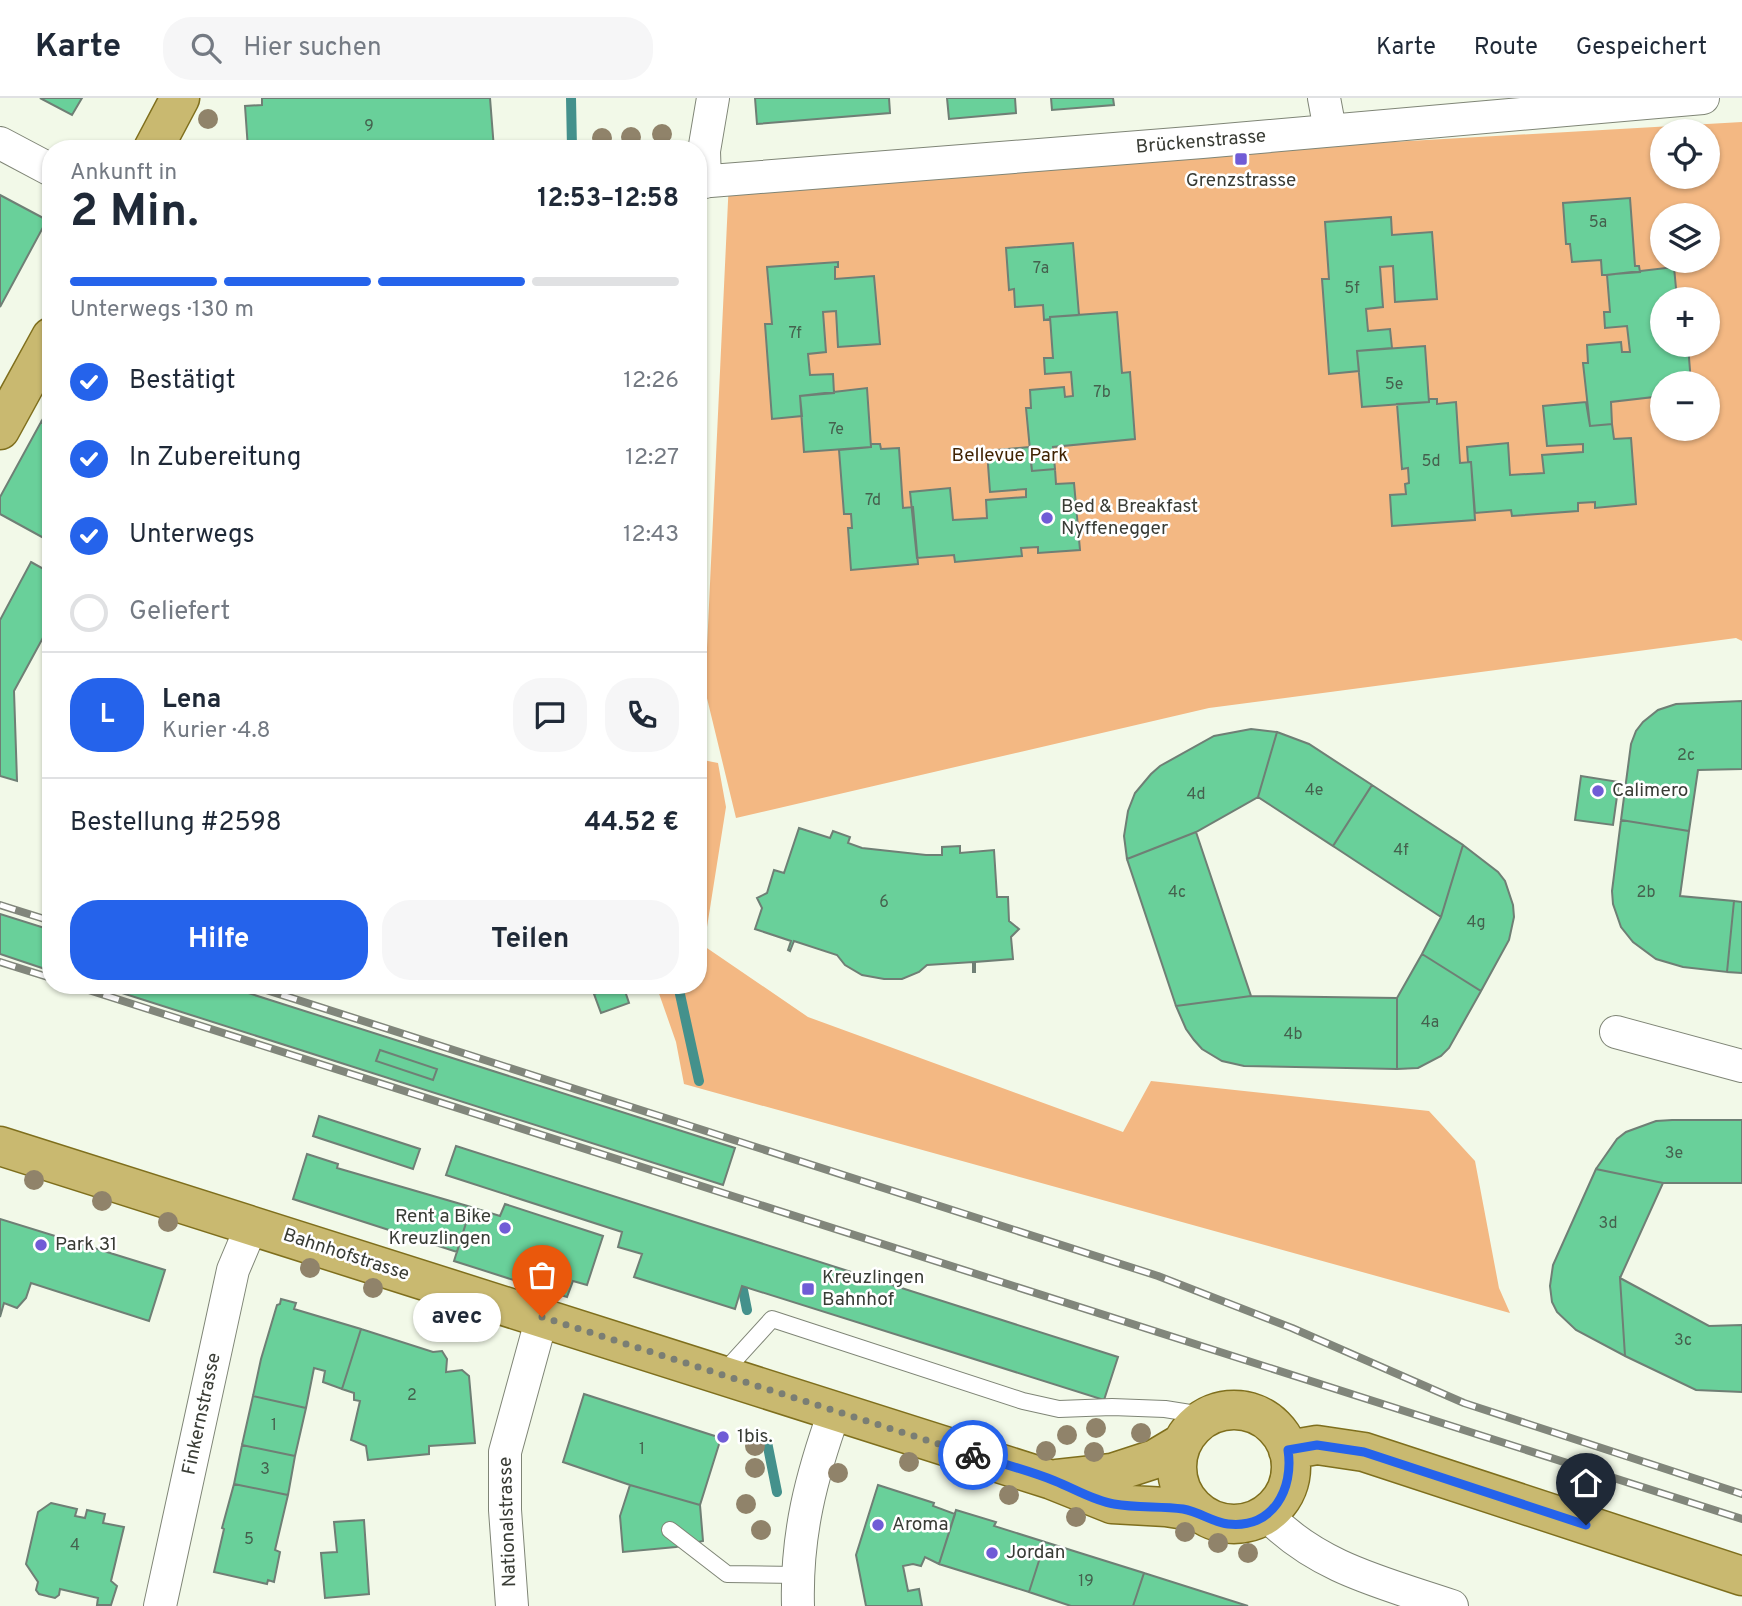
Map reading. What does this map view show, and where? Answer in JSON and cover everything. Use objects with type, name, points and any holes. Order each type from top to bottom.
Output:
[{"type":"main road","points":[[158,140],[180,98]]},
{"type":"main road","points":[[0,430],[42,353]]},
{"type":"main road","name":"Bahnhofstrasse","points":[[0,1146],[721,1375],[830,1424],[1052,1479],[1112,1504],[1198,1511]]},
{"type":"main road","points":[[1228,1410],[1247,1412],[1265,1420],[1279,1433],[1288,1450],[1291,1468],[1288,1486],[1279,1502],[1266,1514],[1249,1522],[1231,1524],[1213,1521],[1185,1498],[1178,1482],[1177,1462],[1182,1443],[1193,1427],[1209,1416],[1228,1410]]},
{"type":"main road","name":"Bahnhofstrasse","points":[[1052,1479],[1112,1473],[1155,1459],[1182,1443]]},
{"type":"main road","points":[[1288,1450],[1317,1445],[1364,1452],[1742,1576]]},
{"type":"street","points":[[706,140],[713,98]]},
{"type":"street","points":[[1324,98],[1330,130]]},
{"type":"street","name":"Brückenstrasse","points":[[707,185],[1703,98]]},
{"type":"street","points":[[0,143],[42,165]]},
{"type":"street","points":[[1616,1032],[1742,1066]]},
{"type":"street","name":"Finkernstrasse","points":[[160,1606],[233,1270],[252,1225]]},
{"type":"street","name":"Nationalstrasse","points":[[512,1606],[505,1510],[505,1452],[542,1317]]},
{"type":"street","points":[[798,1606],[797,1575],[806,1499],[830,1424]]},
{"type":"street","points":[[1266,1514],[1283,1532],[1321,1558],[1346,1571],[1452,1606]]},
{"type":"lane","points":[[721,1375],[772,1319],[1023,1401],[1059,1409],[1165,1409],[1209,1416]]},
{"type":"lane","points":[[670,1530],[727,1574],[797,1575]]},
{"type":"green space","name":"Bellevue Park","points":[[1742,122],[1742,641],[1736,638],[1209,708],[736,818],[707,698],[707,648],[729,180],[1650,127],[1650,189],[1720,189],[1720,123]]},
{"type":"green space","points":[[707,761],[718,763],[726,807],[707,927]]},
{"type":"green space","points":[[707,948],[808,1017],[1123,1132],[1151,1081],[1429,1111],[1475,1161],[1499,1288],[1510,1313],[684,1084],[676,1042],[659,994],[707,994]]},
{"type":"building","points":[[40,98],[82,98],[72,115]]},
{"type":"building","points":[[262,98],[490,98],[493,140],[247,140],[245,106],[262,105]]},
{"type":"building","points":[[755,98],[889,98],[890,113],[757,124]]},
{"type":"building","points":[[947,98],[1015,98],[1016,113],[949,119]]},
{"type":"building","points":[[1051,98],[1113,98],[1114,105],[1052,110]]},
{"type":"building","points":[[0,195],[42,217],[42,229],[0,307]]},
{"type":"building","points":[[1630,198],[1635,266],[1639,266],[1640,272],[1602,275],[1601,260],[1572,262],[1570,244],[1566,244],[1563,203]]},
{"type":"building","points":[[1391,217],[1392,235],[1432,232],[1437,299],[1395,302],[1393,266],[1380,267],[1383,307],[1366,309],[1368,331],[1390,329],[1392,348],[1357,351],[1359,371],[1329,374],[1322,279],[1329,279],[1325,222]]},
{"type":"building","points":[[1073,243],[1079,315],[1050,317],[1044,320],[1043,305],[1015,307],[1014,289],[1009,290],[1006,248]]},
{"type":"building","points":[[838,262],[835,279],[874,276],[880,344],[838,347],[836,311],[823,312],[826,352],[808,354],[810,375],[833,374],[834,393],[800,396],[802,416],[772,419],[765,324],[772,324],[767,267]]},
{"type":"building","points":[[1650,270],[1650,273],[1675,273],[1676,287],[1650,287],[1650,357],[1689,357],[1690,371],[1650,371],[1650,397],[1611,402],[1612,424],[1590,426],[1583,363],[1588,363],[1587,345],[1621,342],[1622,352],[1630,352],[1627,326],[1605,328],[1604,312],[1610,312],[1607,275]]},
{"type":"building","points":[[1117,312],[1122,373],[1130,372],[1135,439],[1053,447],[1055,469],[1032,471],[1026,408],[1031,408],[1030,390],[1064,387],[1065,397],[1073,396],[1071,372],[1045,374],[1044,358],[1053,358],[1050,317]]},
{"type":"building","points":[[1425,346],[1429,402],[1362,407],[1357,351]]},
{"type":"building","points":[[867,388],[871,447],[804,452],[800,396]]},
{"type":"building","points":[[1429,399],[1437,399],[1437,404],[1456,402],[1460,463],[1471,462],[1475,520],[1392,526],[1390,495],[1406,494],[1405,484],[1409,483],[1408,468],[1402,469],[1397,404],[1429,402]]},
{"type":"building","points":[[1586,402],[1590,426],[1612,424],[1614,439],[1631,438],[1636,504],[1595,508],[1595,502],[1578,503],[1578,511],[1512,516],[1511,510],[1475,513],[1471,462],[1468,462],[1467,447],[1508,443],[1510,475],[1544,473],[1542,455],[1583,452],[1583,444],[1547,446],[1543,406]]},
{"type":"building","points":[[42,422],[42,537],[0,514],[0,497]]},
{"type":"building","points":[[871,444],[880,444],[881,449],[899,448],[903,508],[913,507],[918,564],[851,570],[848,528],[852,528],[851,514],[844,514],[839,450],[871,447]]},
{"type":"building","points":[[1029,447],[1032,471],[1055,469],[1056,484],[1074,483],[1080,550],[1038,553],[1038,547],[1021,548],[1022,556],[955,562],[954,555],[917,558],[910,492],[950,488],[953,520],[987,518],[986,500],[1026,497],[1026,489],[990,492],[987,451]]},
{"type":"building","points":[[31,562],[42,568],[42,640],[14,691],[17,781],[0,776],[0,620]]},
{"type":"building","points":[[1742,701],[1742,769],[1698,770],[1689,831],[1621,820],[1631,744],[1643,722],[1658,710],[1676,704]]},
{"type":"building","points":[[1251,729],[1277,732],[1258,797],[1196,832],[1127,859],[1124,836],[1128,811],[1135,793],[1151,774],[1160,766],[1214,736]]},
{"type":"building","points":[[1277,732],[1309,744],[1372,785],[1333,846],[1258,797]]},
{"type":"building","name":"Calimero","points":[[1581,776],[1619,782],[1613,825],[1575,820]]},
{"type":"building","points":[[1372,785],[1463,845],[1441,917],[1333,846]]},
{"type":"building","points":[[1621,820],[1689,831],[1680,896],[1734,901],[1727,972],[1683,967],[1656,959],[1633,942],[1621,927],[1613,904],[1612,891]]},
{"type":"building","points":[[799,828],[830,838],[833,831],[850,837],[848,843],[862,848],[926,855],[942,855],[942,847],[960,846],[960,853],[994,850],[997,897],[1008,897],[1009,921],[1019,929],[1011,937],[1013,959],[975,962],[975,972],[973,962],[927,965],[919,972],[902,979],[884,979],[862,975],[845,965],[837,955],[794,941],[790,951],[788,950],[791,941],[755,929],[762,908],[757,898],[767,893],[774,870],[784,873]]},
{"type":"building","points":[[1196,832],[1251,996],[1176,1006],[1127,859]]},
{"type":"building","points":[[1463,845],[1498,872],[1505,881],[1513,905],[1514,917],[1509,940],[1481,991],[1422,954],[1441,917]]},
{"type":"building","points":[[1734,901],[1742,902],[1742,973],[1727,972]]},
{"type":"building","points":[[0,914],[42,927],[42,968],[0,954]]},
{"type":"building","points":[[1422,954],[1481,991],[1449,1048],[1441,1056],[1418,1068],[1397,1069],[1397,998]]},
{"type":"building","points":[[125,994],[251,994],[735,1148],[723,1185]]},
{"type":"building","points":[[594,994],[626,994],[629,1003],[601,1013]]},
{"type":"building","points":[[1251,996],[1397,998],[1397,1069],[1244,1066],[1222,1061],[1202,1049],[1194,1040],[1176,1006]]},
{"type":"building","points":[[380,1050],[437,1069],[433,1080],[376,1061]]},
{"type":"building","points":[[319,1116],[420,1149],[413,1169],[313,1136]]},
{"type":"building","points":[[1742,1120],[1742,1183],[1663,1183],[1596,1169],[1617,1139],[1626,1132],[1656,1121]]},
{"type":"building","points":[[456,1146],[1118,1357],[1104,1400],[742,1286],[735,1309],[634,1277],[642,1254],[618,1247],[622,1232],[446,1175]]},
{"type":"building","points":[[307,1154],[338,1164],[337,1168],[471,1207],[457,1252],[293,1199]]},
{"type":"building","points":[[1596,1169],[1663,1183],[1620,1278],[1625,1356],[1576,1330],[1557,1312],[1552,1302],[1550,1286],[1553,1265]]},
{"type":"building","points":[[505,1204],[603,1236],[587,1285],[573,1281],[567,1297],[454,1261],[471,1207],[500,1216]]},
{"type":"building","name":"Park 31","points":[[0,1219],[165,1270],[149,1321],[31,1283],[26,1298],[17,1308],[4,1303],[0,1317]]},
{"type":"building","points":[[1620,1278],[1709,1326],[1742,1325],[1742,1392],[1696,1390],[1625,1356]]},
{"type":"building","points":[[281,1299],[296,1303],[294,1309],[361,1329],[342,1389],[323,1382],[325,1371],[314,1368],[306,1408],[253,1396],[261,1359]]},
{"type":"building","points":[[361,1329],[433,1352],[442,1351],[447,1359],[446,1372],[462,1370],[469,1376],[475,1443],[429,1446],[429,1454],[368,1460],[366,1446],[351,1440],[360,1401],[354,1400],[354,1393],[342,1389]]},
{"type":"building","points":[[584,1394],[721,1438],[700,1505],[563,1462]]},
{"type":"building","points":[[253,1396],[306,1408],[295,1456],[242,1445]]},
{"type":"building","points":[[242,1445],[295,1456],[288,1495],[234,1484]]},
{"type":"building","points":[[234,1484],[288,1495],[275,1550],[280,1552],[274,1582],[268,1580],[267,1584],[214,1572]]},
{"type":"building","points":[[630,1485],[700,1505],[703,1541],[676,1547],[623,1552],[620,1516]]},
{"type":"building","points":[[878,1485],[934,1503],[933,1506],[955,1514],[939,1564],[925,1557],[921,1566],[903,1566],[908,1591],[919,1589],[922,1606],[866,1606],[856,1555]]},
{"type":"building","points":[[51,1503],[77,1509],[75,1516],[85,1518],[87,1510],[105,1514],[103,1523],[124,1527],[111,1581],[117,1586],[111,1605],[97,1605],[98,1598],[60,1589],[55,1598],[39,1594],[36,1590],[38,1582],[26,1564],[38,1512]]},
{"type":"building","points":[[956,1510],[996,1522],[994,1526],[1045,1542],[1029,1592],[939,1564]]},
{"type":"building","points":[[364,1520],[369,1594],[325,1598],[321,1553],[337,1552],[334,1522]]},
{"type":"building","points":[[1045,1542],[1144,1573],[1133,1606],[1071,1606],[1029,1592]]},
{"type":"building","points":[[1144,1573],[1248,1606],[1133,1606]]},
{"type":"waterway","points":[[571,98],[572,140]]},
{"type":"waterway","points":[[680,994],[699,1081]]},
{"type":"waterway","points":[[743,1290],[747,1310]]},
{"type":"waterway","points":[[767,1442],[777,1492]]},
{"type":"railway","points":[[0,905],[42,918]]},
{"type":"railway","points":[[0,962],[42,975]]},
{"type":"railway","points":[[101,994],[1742,1519]]},
{"type":"railway","points":[[279,994],[1158,1276],[1292,1328],[1464,1403],[1742,1494]]},
{"type":"way so far","points":[[542,1317],[973,1455]]},
{"type":"place","name":"Grenzstrasse","points":[[1241,159]]},
{"type":"place","name":"Bed & Breakfast Nyffenegger","points":[[1047,518]]},
{"type":"place","name":"Calimero","points":[[1598,791]]},
{"type":"place","name":"Rent a Bike Kreuzlingen","points":[[505,1228]]},
{"type":"place","name":"Park 31","points":[[41,1245]]},
{"type":"place","name":"Kreuzlingen Bahnhof","points":[[808,1289]]},
{"type":"place","name":"avec","points":[[542,1317]]},
{"type":"place","name":"1bis.","points":[[723,1437]]},
{"type":"place","name":"Aroma","points":[[878,1525]]},
{"type":"place","name":"Jordan","points":[[992,1553]]},
{"type":"route","points":[[973,1455],[1052,1479],[1112,1504],[1198,1511],[1213,1521],[1231,1524],[1249,1522],[1266,1514],[1279,1502],[1288,1486],[1291,1468],[1288,1450],[1317,1445],[1364,1452],[1586,1525]]}]
